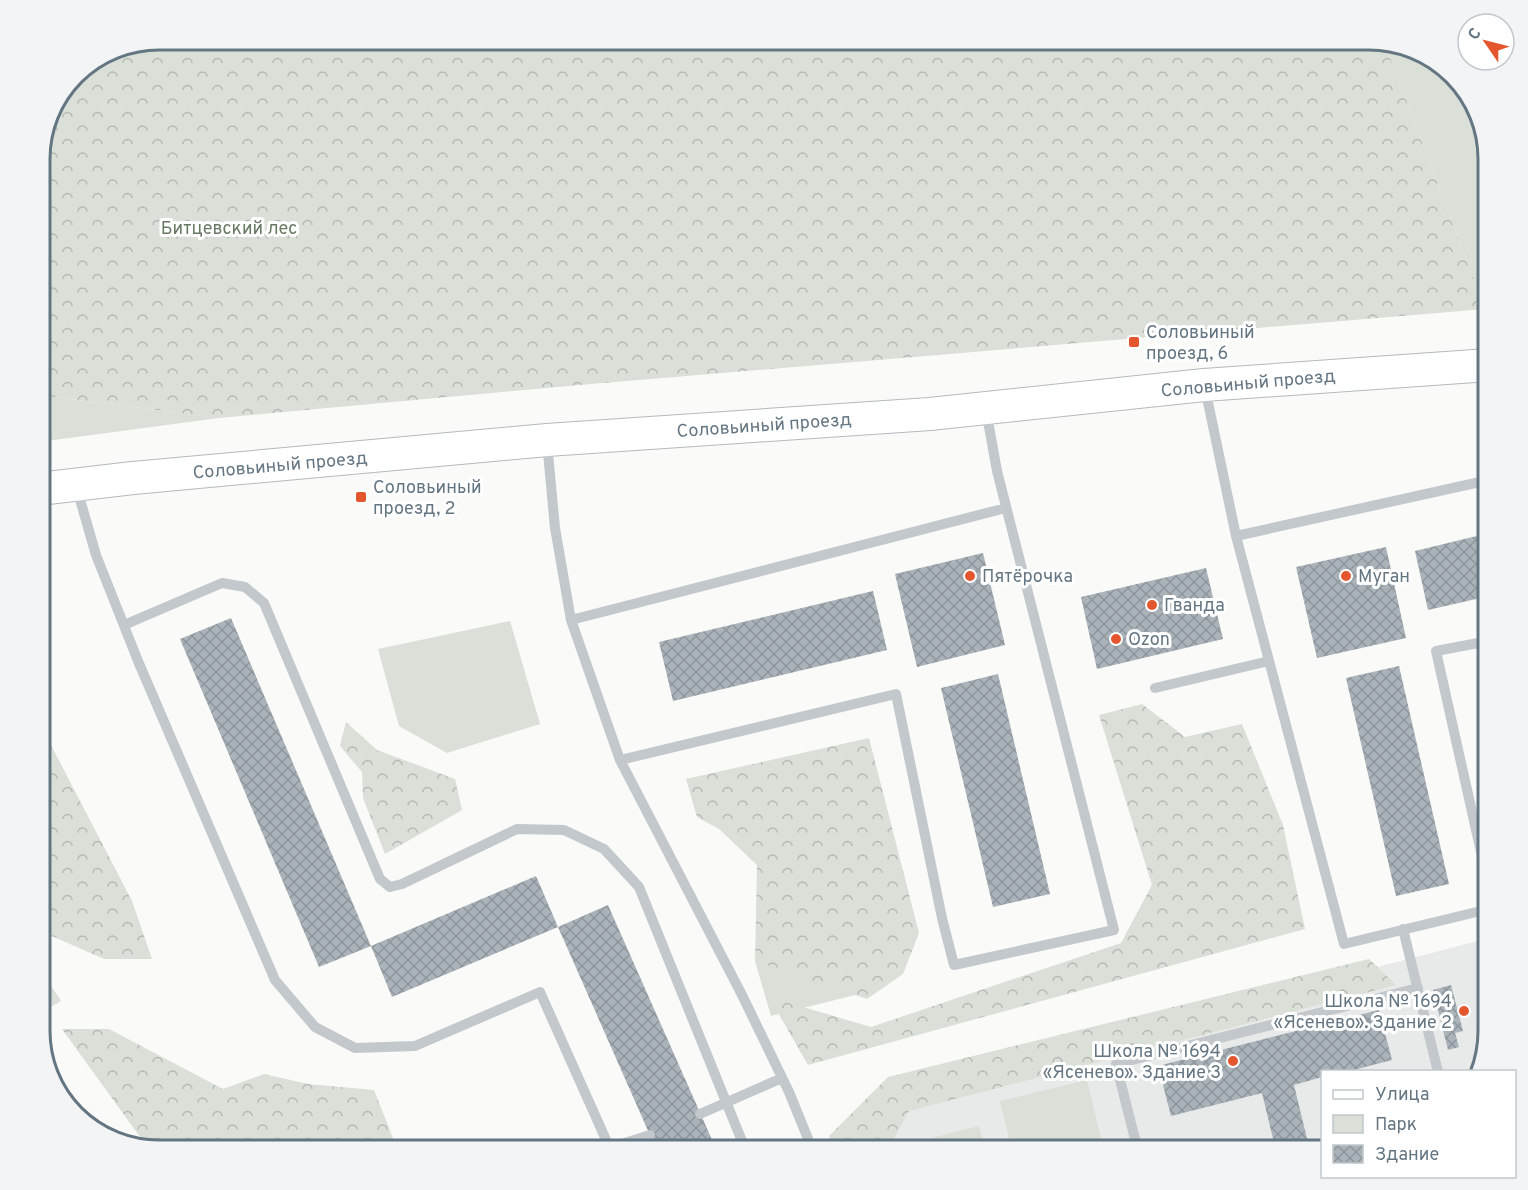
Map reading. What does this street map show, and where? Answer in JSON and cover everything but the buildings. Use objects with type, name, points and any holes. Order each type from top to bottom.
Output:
[{"type":"street","name":"Соловьиный проезд","points":[[50,488],[133,478],[547,440],[921,414],[1204,385],[1478,365]]},
{"type":"lane","points":[[1204,385],[1236,536],[1344,944],[1478,912]]},
{"type":"lane","points":[[620,760],[896,694],[942,918],[954,965],[1114,930],[1006,508],[986,406]]},
{"type":"lane","points":[[547,440],[555,528],[571,620],[620,760],[742,995],[782,1078],[808,1140]]},
{"type":"lane","points":[[1236,536],[1478,482]]},
{"type":"lane","points":[[76,485],[96,555],[124,625],[275,980],[315,1027],[355,1048],[415,1046],[540,992],[606,1140]]},
{"type":"lane","points":[[571,620],[1006,508]]},
{"type":"lane","points":[[124,625],[222,583],[245,587],[264,603],[380,879],[390,887],[402,884],[517,829],[564,830],[604,849],[639,887],[742,1140]]},
{"type":"lane","points":[[1478,643],[1436,651],[1478,839]]},
{"type":"lane","points":[[1155,688],[1269,661]]},
{"type":"lane","points":[[1403,929],[1438,1070]]},
{"type":"lane","points":[[1135,1140],[1116,1064],[1418,988]]},
{"type":"lane","points":[[700,1114],[782,1078]]},
{"type":"lane","points":[[637,1140],[650,1135]]},
{"type":"shaded area","name":"Школа № 1694 «Ясенево». Здание 3","points":[[1478,941],[1478,1046],[1471,1070],[1321,1070],[1321,1140],[885,1140],[874,1098]]},
{"type":"green space","name":"Битцевский лес","points":[[144,50],[1388,52],[1478,290],[1478,310],[579,385],[219,418],[50,396],[50,144],[53,130],[64,104],[81,81],[110,61]]},
{"type":"green space","points":[[1388,52],[1404,55],[1424,64],[1447,81],[1460,98],[1473,124],[1478,144],[1478,290]]},
{"type":"green space","points":[[50,396],[219,418],[50,441]]},
{"type":"green space","points":[[510,621],[540,724],[447,753],[399,726],[378,649]]},
{"type":"green space","points":[[1142,704],[1185,737],[1242,724],[1283,825],[1305,929],[808,1065],[769,997],[871,1027],[1121,943],[1152,885],[1099,715]]},
{"type":"green space","points":[[346,722],[377,750],[455,779],[462,810],[385,854],[363,798],[362,772],[340,746]]},
{"type":"green space","points":[[869,738],[919,933],[903,974],[867,999],[755,961],[757,865],[719,829],[697,817],[686,779]]},
{"type":"green space","points":[[50,743],[132,901],[152,959],[104,959],[50,935]]},
{"type":"green space","points":[[837,942],[855,995],[771,1016],[755,961]]},
{"type":"green space","points":[[1369,959],[1396,985],[909,1111],[893,1140],[831,1140],[829,1136],[888,1077]]},
{"type":"green space","points":[[50,984],[61,1001],[50,1008]]},
{"type":"green space","points":[[62,1029],[109,1029],[223,1089],[264,1074],[308,1084],[374,1090],[394,1140],[144,1140]]},
{"type":"green space","points":[[1087,1080],[1101,1140],[1009,1140],[1000,1101]]},
{"type":"green space","points":[[979,1126],[983,1140],[924,1140]]},
{"type":"place","name":"Соловьиный проезд, 6","points":[[1134,342]]},
{"type":"place","name":"Соловьиный проезд, 2","points":[[361,497]]},
{"type":"place","name":"Пятёрочка","points":[[970,576]]},
{"type":"place","name":"Муган","points":[[1346,576]]},
{"type":"place","name":"Гванда","points":[[1152,605]]},
{"type":"place","name":"Ozon","points":[[1116,639]]},
{"type":"place","name":"Школа № 1694 «Ясенево». Здание 2","points":[[1464,1011]]},
{"type":"place","name":"Школа № 1694 «Ясенево». Здание 3","points":[[1233,1061]]}]
